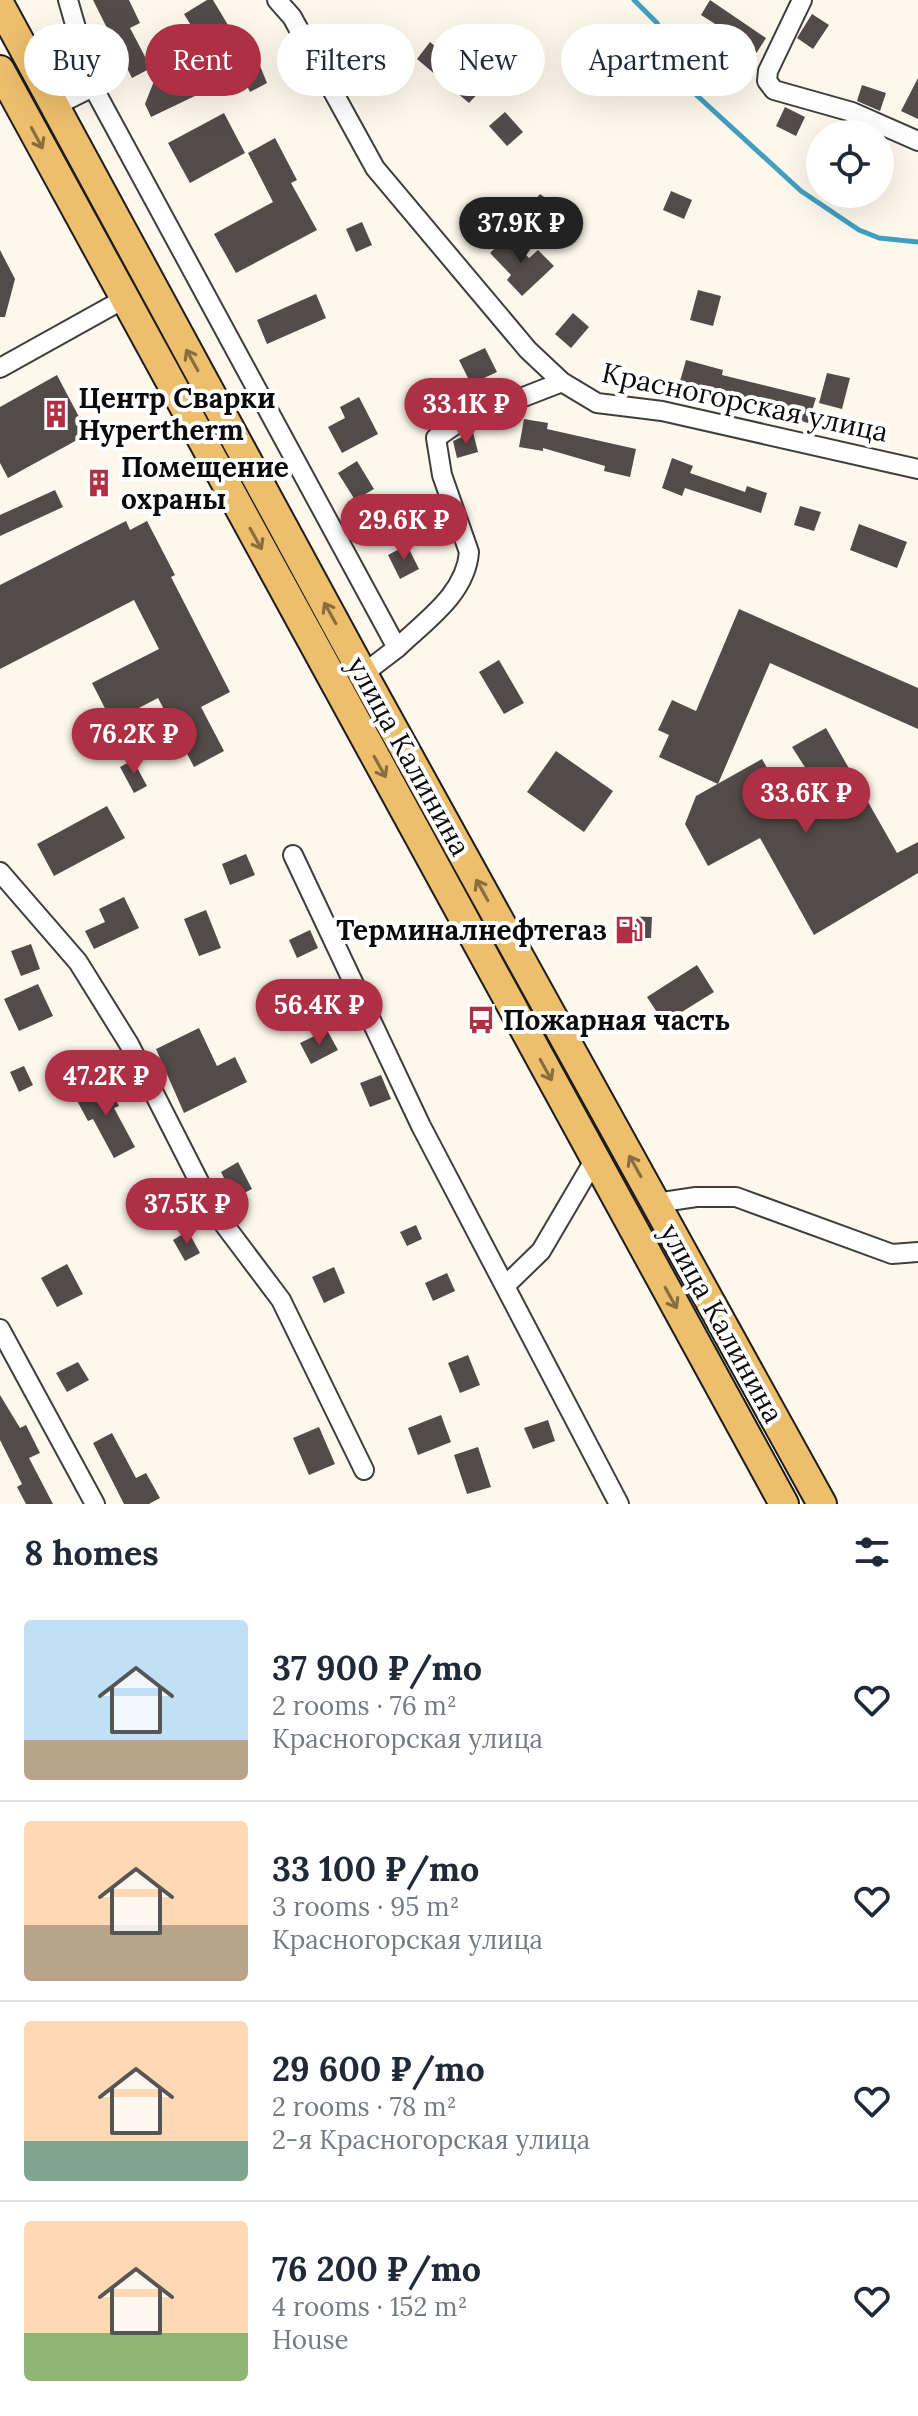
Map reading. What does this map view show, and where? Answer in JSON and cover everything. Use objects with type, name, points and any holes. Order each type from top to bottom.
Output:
[{"type":"main road","name":"улица Калинина","points":[[0,5],[363,674],[822,1504]]},
{"type":"main road","name":"улица Калинина","points":[[0,70],[784,1504]]},
{"type":"main road","points":[[428,854],[455,841]]},
{"type":"main road","points":[[484,955],[511,940]]},
{"type":"street","points":[[68,0],[75,24]]},
{"type":"street","name":"Красногорская улица","points":[[277,0],[292,17],[375,168],[528,350],[562,382],[597,403],[662,411],[918,469]]},
{"type":"street","points":[[802,0],[768,71],[767,81],[774,90],[852,112],[918,141]]},
{"type":"street","points":[[53,107],[75,96]]},
{"type":"street","points":[[98,96],[397,648],[363,674]]},
{"type":"street","points":[[0,368],[124,299]]},
{"type":"street","name":"Красногорская улица","points":[[397,648],[456,590],[468,565],[469,552],[442,475],[436,438],[459,422],[562,382]]},
{"type":"street","points":[[293,855],[421,1126],[619,1504]]},
{"type":"street","points":[[0,872],[78,962],[129,1044],[214,1211],[281,1300],[364,1470]]},
{"type":"street","points":[[506,1285],[541,1251],[595,1159]]},
{"type":"street","points":[[656,1203],[696,1197],[736,1197],[892,1254],[918,1252]]},
{"type":"street","points":[[0,1329],[95,1504]]},
{"type":"building","points":[[93,0],[129,0],[140,23],[130,28],[145,57],[145,71],[132,78],[129,72],[129,24],[105,24]]},
{"type":"building","points":[[207,0],[213,0],[227,24],[190,24],[184,14]]},
{"type":"building","points":[[710,0],[745,24],[715,24],[701,15]]},
{"type":"building","points":[[812,14],[829,25],[813,49],[797,38]]},
{"type":"building","points":[[757,32],[766,38],[757,52]]},
{"type":"building","points":[[430,42],[431,71],[417,59]]},
{"type":"building","points":[[261,68],[267,83],[261,86]]},
{"type":"building","points":[[918,78],[918,119],[901,111]]},
{"type":"building","points":[[862,85],[886,93],[880,111],[857,101]]},
{"type":"building","points":[[148,96],[195,96],[151,117],[145,104]]},
{"type":"building","points":[[461,96],[476,96],[469,103]]},
{"type":"building","points":[[785,107],[805,117],[796,136],[776,126]]},
{"type":"building","points":[[505,112],[523,132],[507,146],[489,126]]},
{"type":"building","points":[[224,113],[245,153],[190,183],[168,143]]},
{"type":"building","points":[[275,138],[297,180],[291,183],[317,230],[236,273],[214,234],[273,202],[248,153]]},
{"type":"building","points":[[671,191],[692,200],[684,219],[663,210]]},
{"type":"building","points":[[540,194],[556,206],[542,224],[526,211]]},
{"type":"building","points":[[362,222],[372,245],[356,252],[346,229]]},
{"type":"building","points":[[508,236],[529,258],[538,250],[554,266],[522,296],[507,280],[511,275],[490,253]]},
{"type":"building","points":[[0,250],[15,279],[5,317],[0,317]]},
{"type":"building","points":[[698,290],[721,296],[713,326],[690,320]]},
{"type":"building","points":[[316,294],[326,318],[267,344],[257,320]]},
{"type":"building","points":[[573,313],[589,327],[571,348],[555,334]]},
{"type":"building","points":[[485,348],[497,372],[471,384],[459,360]]},
{"type":"building","points":[[686,360],[723,370],[722,375],[816,398],[808,423],[716,396],[714,403],[677,392]]},
{"type":"building","points":[[827,373],[850,378],[842,409],[819,403]]},
{"type":"building","points":[[57,375],[88,434],[8,478],[0,463],[0,407]]},
{"type":"building","points":[[359,397],[378,434],[342,453],[328,427],[345,418],[340,407]]},
{"type":"building","points":[[524,419],[548,423],[547,429],[636,449],[630,477],[604,471],[605,466],[543,448],[543,451],[519,447]]},
{"type":"building","points":[[473,432],[478,452],[457,458],[453,441]]},
{"type":"building","points":[[672,458],[693,466],[690,473],[745,492],[747,486],[767,493],[761,513],[685,488],[682,496],[662,488]]},
{"type":"building","points":[[357,461],[374,489],[355,500],[338,473]]},
{"type":"building","name":"Помещение охраны","points":[[102,473],[108,486],[96,493],[89,480]]},
{"type":"building","points":[[55,490],[63,507],[0,536],[0,515]]},
{"type":"building","points":[[800,506],[821,512],[814,531],[794,525]]},
{"type":"building","points":[[126,521],[130,530],[147,521],[175,575],[171,577],[230,692],[201,707],[224,751],[194,767],[158,698],[112,722],[92,683],[159,649],[134,600],[0,669],[0,585]]},
{"type":"building","points":[[859,524],[907,542],[897,568],[850,550]]},
{"type":"building","points":[[407,545],[419,569],[400,579],[388,555]]},
{"type":"building","points":[[739,609],[918,688],[918,729],[770,663],[718,784],[659,757],[669,735],[658,730],[672,700],[696,711]]},
{"type":"building","points":[[499,660],[524,703],[504,714],[479,672]]},
{"type":"building","points":[[826,728],[897,853],[918,842],[918,873],[814,935],[760,838],[708,866],[685,824],[696,796],[762,759],[797,820],[828,803],[792,747]]},
{"type":"building","points":[[556,751],[613,791],[584,832],[527,792]]},
{"type":"building","points":[[133,760],[147,786],[134,793],[120,767]]},
{"type":"building","points":[[107,806],[125,838],[54,876],[37,844]]},
{"type":"building","points":[[246,854],[255,875],[230,885],[222,864]]},
{"type":"building","points":[[124,897],[139,928],[94,949],[85,931],[105,922],[99,909]]},
{"type":"building","points":[[206,910],[221,948],[199,956],[184,919]]},
{"type":"building","points":[[622,916],[652,917],[651,938],[621,938]]},
{"type":"building","points":[[310,930],[318,948],[297,958],[289,940]]},
{"type":"building","points":[[31,944],[40,969],[21,976],[11,951]]},
{"type":"building","points":[[697,965],[714,992],[664,1023],[647,997]]},
{"type":"building","points":[[38,984],[53,1016],[19,1031],[4,999]]},
{"type":"building","points":[[199,1028],[217,1066],[235,1057],[247,1082],[184,1113],[156,1049]]},
{"type":"building","points":[[327,1030],[338,1050],[311,1064],[300,1043]]},
{"type":"building","points":[[24,1066],[33,1085],[19,1092],[10,1072]]},
{"type":"building","points":[[381,1075],[391,1099],[370,1107],[360,1083]]},
{"type":"building","points":[[106,1081],[119,1106],[114,1108],[135,1147],[114,1158],[93,1119],[88,1121],[75,1097]]},
{"type":"building","points":[[238,1162],[252,1189],[234,1198],[221,1172]]},
{"type":"building","points":[[416,1225],[422,1239],[407,1246],[400,1232]]},
{"type":"building","points":[[188,1231],[200,1253],[185,1261],[173,1240]]},
{"type":"building","points":[[67,1264],[83,1294],[57,1307],[41,1278]]},
{"type":"building","points":[[334,1267],[345,1293],[324,1303],[312,1277]]},
{"type":"building","points":[[447,1273],[455,1291],[433,1301],[425,1283]]},
{"type":"building","points":[[468,1355],[480,1385],[460,1393],[448,1363]]},
{"type":"building","points":[[78,1362],[89,1380],[67,1392],[56,1373]]},
{"type":"building","points":[[0,1395],[20,1428],[26,1425],[40,1453],[29,1458],[53,1504],[26,1504],[17,1487],[22,1484],[0,1440]]},
{"type":"building","points":[[441,1415],[451,1442],[418,1455],[408,1428]]},
{"type":"building","points":[[548,1420],[555,1441],[533,1449],[524,1428]]},
{"type":"building","points":[[319,1427],[335,1464],[309,1475],[293,1438]]},
{"type":"building","points":[[112,1433],[136,1478],[146,1473],[160,1498],[149,1504],[124,1504],[93,1443]]},
{"type":"building","points":[[478,1447],[491,1487],[467,1494],[454,1455]]},
{"type":"waterway","points":[[634,0],[657,23],[675,67],[692,91],[801,191],[859,230],[879,238],[918,242]]},
{"type":"place","name":"Центр Сварки Hypertherm","points":[[56,414]]},
{"type":"place","name":"Помещение охраны","points":[[99,483]]},
{"type":"place","name":"Терминалнефтегаз","points":[[629,930]]},
{"type":"place","name":"Пожарная часть","points":[[481,1020]]}]
